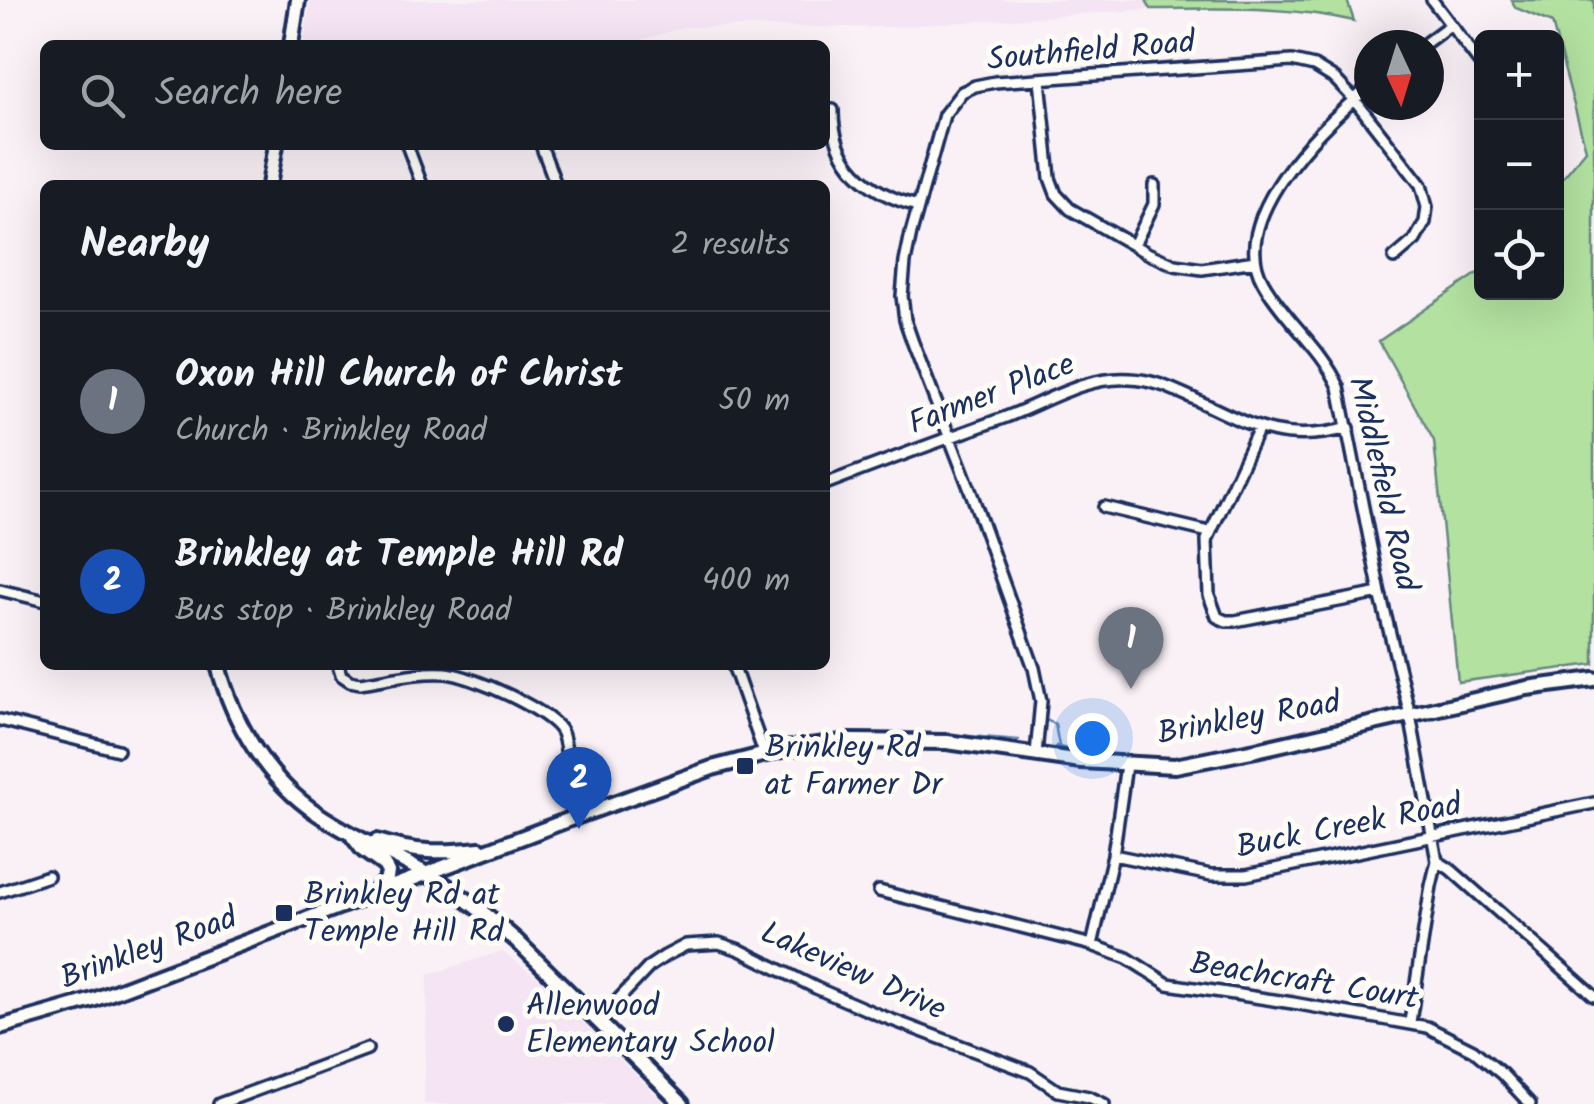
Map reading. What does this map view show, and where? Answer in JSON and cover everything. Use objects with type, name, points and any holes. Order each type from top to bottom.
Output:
[{"type":"main road","points":[[292,40],[298,0]]},
{"type":"main road","points":[[271,180],[275,150]]},
{"type":"main road","points":[[220,670],[247,736],[294,795],[316,813],[428,875],[494,921],[682,1104]]},
{"type":"main road","name":"Brinkley Road","points":[[0,1026],[93,1000],[573,818],[764,753],[816,744],[886,740],[947,742],[1081,761],[1175,766],[1527,688],[1594,679]]},
{"type":"main road","points":[[350,833],[409,850],[453,852],[499,847]]},
{"type":"main road","points":[[350,833],[388,872],[388,878],[374,894]]},
{"type":"street","points":[[1432,0],[1474,56]]},
{"type":"street","points":[[1444,30],[1450,26]]},
{"type":"street","name":"Southfield Road","points":[[1036,754],[1039,686],[912,343],[903,309],[905,262],[940,126],[949,106],[957,96],[983,84],[1297,61],[1328,73],[1354,99]]},
{"type":"street","points":[[1040,80],[1050,178],[1056,194],[1070,209],[1157,258],[1193,269],[1255,262],[1260,221],[1276,190],[1318,134],[1354,99]]},
{"type":"street","points":[[833,110],[835,138],[855,172],[876,191],[918,206]]},
{"type":"street","name":"Southfield Road","points":[[1371,120],[1410,170],[1425,197],[1427,215],[1421,231],[1394,258]]},
{"type":"street","points":[[409,150],[420,180]]},
{"type":"street","points":[[543,150],[554,180]]},
{"type":"street","points":[[1134,245],[1154,204],[1154,184]]},
{"type":"street","name":"Middlefield Road","points":[[1255,262],[1269,293],[1330,368],[1343,398],[1380,593],[1410,715],[1437,861],[1410,1022]]},
{"type":"street","name":"Farmer Place","points":[[830,482],[1065,392],[1116,379],[1156,382],[1275,433],[1300,435],[1349,428]]},
{"type":"street","points":[[1259,428],[1209,532],[1209,596],[1216,614],[1223,620],[1258,617],[1380,593]]},
{"type":"street","points":[[1104,508],[1209,532]]},
{"type":"street","points":[[0,590],[40,600]]},
{"type":"street","points":[[340,670],[341,675],[360,683],[450,673],[549,717],[563,735],[573,818]]},
{"type":"street","points":[[735,670],[764,753]]},
{"type":"street","points":[[0,720],[118,750]]},
{"type":"street","points":[[1092,945],[1113,855],[1126,765]]},
{"type":"street","name":"Buck Creek Road","points":[[1113,855],[1196,873],[1234,876],[1594,803]]},
{"type":"street","points":[[1437,861],[1594,996]]},
{"type":"street","points":[[0,892],[48,876]]},
{"type":"street","name":"Beachcraft Court","points":[[879,891],[1092,945],[1121,956],[1168,984],[1410,1022],[1473,1050],[1530,1104]]},
{"type":"street","name":"Lakeview Drive","points":[[598,1022],[650,966],[665,956],[686,945],[719,942],[878,1015],[1030,1072],[1058,1091],[1104,1104]]},
{"type":"street","points":[[219,1104],[367,1049]]},
{"type":"street","points":[[1055,1104],[1058,1091]]},
{"type":"shaded area","points":[[311,0],[1146,0],[1151,9],[893,27],[684,27],[641,40],[304,40]]},
{"type":"shaded area","name":"Allenwood Elementary School","points":[[502,951],[539,979],[665,1104],[424,1104],[428,975]]},
{"type":"green space","points":[[1146,0],[1347,0],[1354,21],[1278,10],[1151,9]]},
{"type":"green space","points":[[1511,0],[1594,0],[1594,664],[1458,682],[1434,441],[1379,341],[1474,276],[1474,300],[1564,300],[1564,177],[1586,150],[1564,68],[1564,30],[1554,30],[1552,23],[1516,8]]},
{"type":"waterway","points":[[1046,720],[1055,724],[1059,746]]},
{"type":"waterway","points":[[900,732],[932,733]]},
{"type":"waterway","points":[[851,734],[880,733]]},
{"type":"waterway","points":[[944,734],[1019,740]]},
{"type":"waterway","points":[[775,744],[841,735]]},
{"type":"waterway","points":[[1056,746],[1080,753]]},
{"type":"waterway","points":[[595,801],[743,751]]},
{"type":"place","name":"Oxon Hill Church of Christ","points":[[1131,689]]},
{"type":"place","name":"Brinkley Rd at Farmer Dr","points":[[745,766]]},
{"type":"place","name":"Brinkley at Temple Hill Rd","points":[[579,829]]},
{"type":"place","name":"Brinkley Rd at Temple Hill Rd","points":[[284,913]]},
{"type":"place","name":"Allenwood Elementary School","points":[[506,1024]]}]
